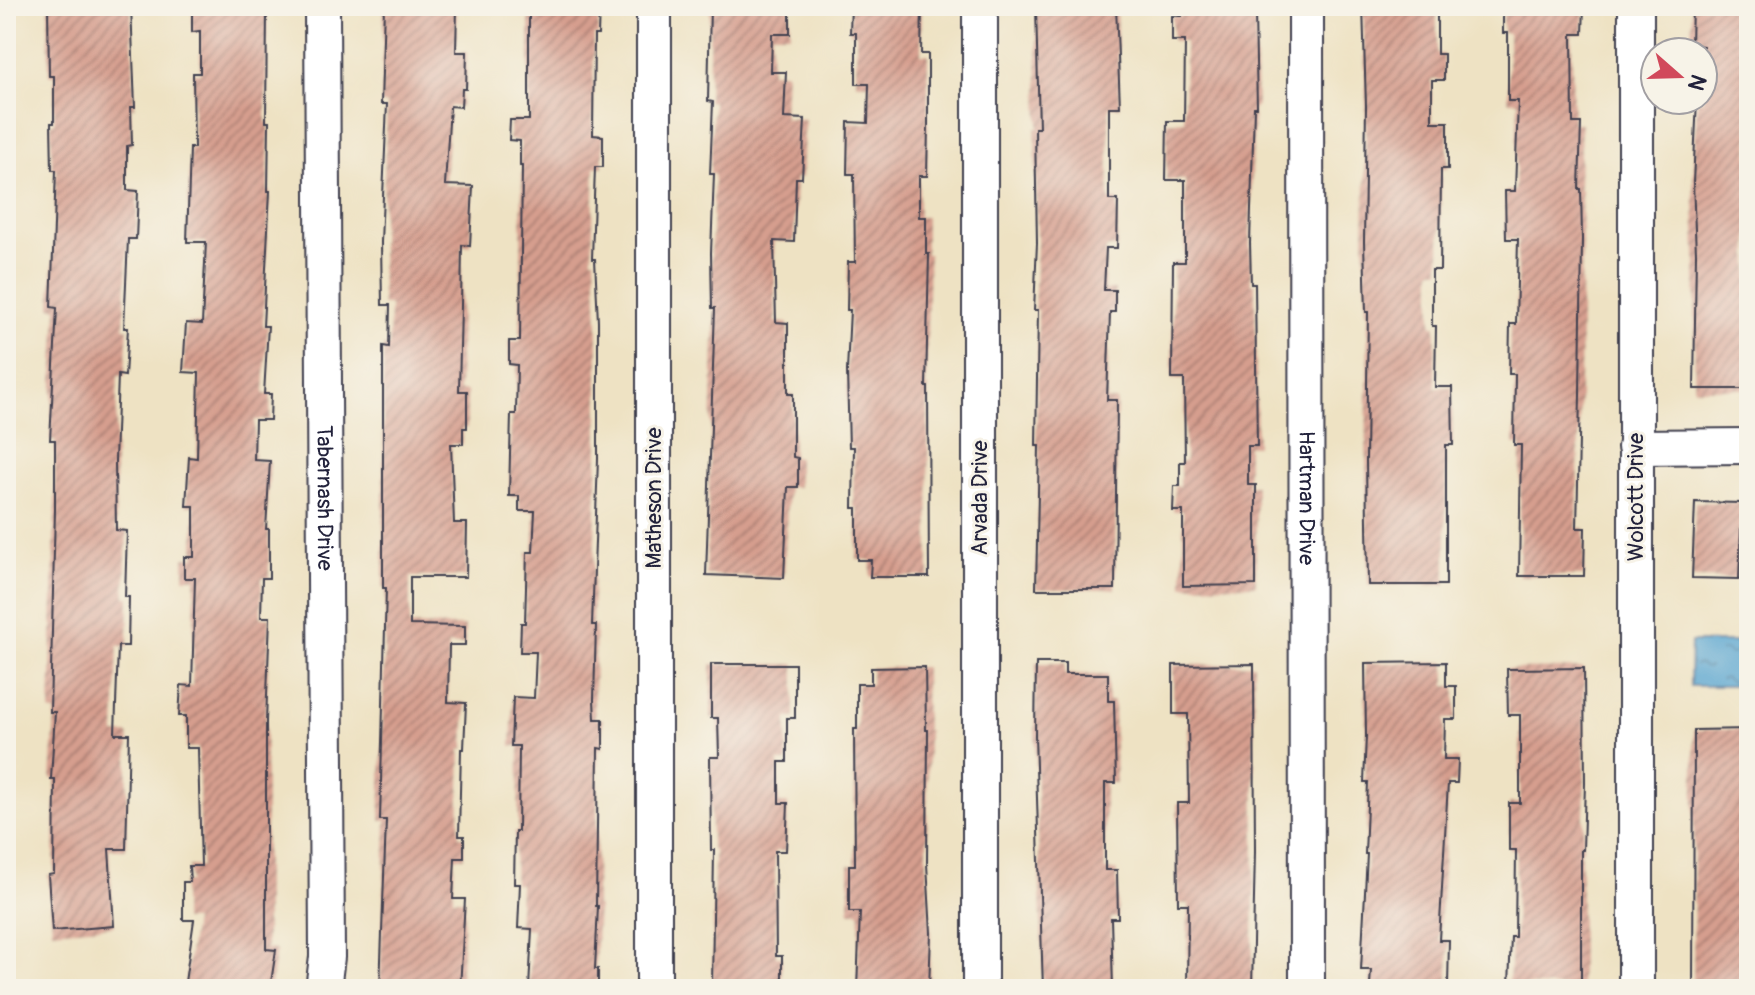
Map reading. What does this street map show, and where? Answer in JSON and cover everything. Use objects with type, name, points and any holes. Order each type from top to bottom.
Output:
[{"type":"street","name":"Tabernash Drive","points":[[322,6],[327,926],[323,989]]},
{"type":"street","name":"Matheson Drive","points":[[654,6],[654,989]]},
{"type":"street","name":"Arvada Drive","points":[[980,6],[980,989]]},
{"type":"street","name":"Hartman Drive","points":[[1306,6],[1307,989]]},
{"type":"street","name":"Wolcott Drive","points":[[1636,6],[1636,989]]},
{"type":"street","points":[[1635,447],[1749,446]]},
{"type":"water","points":[[1691,642],[1749,642],[1749,686],[1690,686]]},
{"type":"building","points":[[48,6],[131,6],[135,107],[131,107],[132,145],[127,146],[127,190],[138,191],[136,239],[128,239],[124,328],[128,328],[125,376],[118,375],[115,461],[116,530],[127,531],[125,597],[129,597],[128,646],[118,646],[115,734],[129,734],[126,849],[109,849],[114,926],[52,931],[48,875],[54,874],[55,779],[51,779],[55,712],[50,712],[55,440],[50,440],[57,308],[51,307],[56,170],[52,170],[54,76],[49,76]]},
{"type":"building","points":[[192,6],[267,6],[266,122],[269,122],[270,191],[263,326],[268,326],[264,394],[271,394],[270,420],[255,420],[254,460],[270,461],[266,529],[269,529],[269,578],[262,578],[261,617],[270,617],[266,721],[266,949],[276,950],[270,989],[184,989],[194,920],[183,920],[183,882],[190,882],[189,866],[201,866],[198,748],[186,748],[186,716],[179,716],[181,685],[192,686],[195,578],[184,578],[184,557],[194,557],[194,506],[186,506],[189,457],[197,458],[199,373],[183,372],[186,323],[202,324],[206,242],[187,242],[190,148],[194,148],[193,73],[200,73],[200,31],[192,32]]},
{"type":"building","points":[[384,6],[457,6],[456,52],[467,52],[466,89],[462,89],[461,107],[450,106],[445,185],[473,186],[470,246],[462,245],[459,391],[467,391],[467,428],[463,428],[463,444],[451,444],[454,523],[467,523],[466,577],[410,577],[410,625],[465,626],[465,645],[449,645],[448,702],[466,703],[464,749],[461,749],[459,836],[464,836],[464,858],[455,858],[453,899],[465,899],[460,989],[380,989],[386,820],[380,820],[386,588],[383,588],[383,346],[389,347],[390,305],[382,305],[381,242],[387,104],[381,104]]},
{"type":"building","points":[[529,6],[599,6],[598,35],[594,35],[593,135],[603,136],[603,167],[595,167],[592,259],[595,259],[598,322],[598,459],[592,625],[596,625],[595,719],[603,719],[603,749],[598,748],[595,969],[598,969],[598,989],[529,989],[532,929],[518,928],[520,884],[514,884],[519,746],[511,746],[513,697],[534,698],[536,652],[520,652],[521,623],[525,623],[527,552],[533,552],[535,511],[519,511],[519,496],[509,496],[511,414],[516,414],[517,365],[509,364],[509,341],[520,341],[522,166],[520,141],[509,140],[510,120],[529,120]]},
{"type":"building","points":[[710,6],[790,6],[790,34],[772,34],[771,72],[786,72],[784,118],[805,119],[802,178],[796,178],[794,242],[774,241],[776,322],[788,323],[788,394],[793,394],[793,457],[798,458],[798,487],[788,487],[784,578],[706,575],[715,308],[712,308],[711,253],[714,174],[710,174],[713,102],[708,101]]},
{"type":"building","points":[[851,6],[922,6],[921,54],[928,54],[928,124],[927,176],[919,176],[919,217],[926,217],[926,254],[929,254],[926,387],[929,577],[870,577],[871,560],[857,560],[857,508],[853,508],[854,447],[849,447],[847,371],[850,310],[847,310],[848,262],[855,262],[854,174],[847,174],[848,122],[868,123],[869,84],[856,84],[856,33],[850,33]]},
{"type":"building","points":[[1036,6],[1116,6],[1120,107],[1109,107],[1109,200],[1118,200],[1117,248],[1106,248],[1104,290],[1115,290],[1115,312],[1110,312],[1107,400],[1117,400],[1115,589],[1036,589],[1039,446],[1036,446],[1038,310],[1034,310],[1037,243],[1035,128],[1039,128]]},
{"type":"building","points":[[1182,6],[1247,6],[1247,14],[1255,14],[1257,107],[1254,107],[1250,243],[1251,284],[1255,284],[1257,446],[1248,446],[1248,485],[1256,485],[1256,585],[1183,586],[1183,511],[1173,511],[1174,486],[1180,486],[1180,462],[1185,462],[1184,379],[1172,379],[1173,262],[1185,262],[1185,180],[1166,180],[1167,121],[1184,121],[1185,41],[1172,41],[1172,16],[1182,16]]},
{"type":"building","points":[[1363,6],[1437,6],[1437,54],[1444,54],[1444,80],[1432,80],[1432,122],[1448,122],[1448,169],[1441,169],[1440,270],[1432,270],[1432,326],[1436,326],[1435,387],[1452,387],[1453,445],[1446,445],[1446,585],[1368,585]]},
{"type":"building","points":[[1503,6],[1584,6],[1583,34],[1572,34],[1573,123],[1581,123],[1577,528],[1585,528],[1584,576],[1519,576],[1521,445],[1514,445],[1515,374],[1509,374],[1510,324],[1516,324],[1518,239],[1506,239],[1505,191],[1515,191],[1518,101],[1508,101],[1508,33],[1503,33]]},
{"type":"building","points":[[1692,6],[1749,6],[1749,389],[1694,389],[1696,253],[1693,183],[1696,116],[1719,116],[1719,36],[1691,36]]},
{"type":"building","points":[[1695,502],[1742,503],[1739,579],[1692,578]]},
{"type":"building","points":[[1446,662],[1446,686],[1456,686],[1456,719],[1445,719],[1444,759],[1458,759],[1457,783],[1448,783],[1439,940],[1449,940],[1448,986],[1370,985],[1371,970],[1361,970],[1368,782],[1364,782],[1365,663]]},
{"type":"building","points":[[1036,663],[1065,663],[1065,674],[1108,674],[1108,701],[1114,701],[1116,783],[1105,783],[1105,870],[1117,870],[1118,918],[1111,918],[1113,989],[1043,989],[1035,735]]},
{"type":"building","points":[[711,664],[795,664],[795,718],[787,718],[787,762],[779,762],[779,803],[788,803],[786,851],[775,851],[776,956],[782,956],[782,989],[712,989],[714,850],[711,850],[710,757],[719,757],[718,718],[711,718]]},
{"type":"building","points":[[1254,664],[1252,989],[1187,989],[1188,904],[1178,904],[1177,803],[1189,803],[1188,714],[1173,714],[1173,665]]},
{"type":"building","points":[[925,667],[927,864],[931,933],[929,989],[857,989],[860,912],[849,912],[849,865],[855,865],[854,729],[857,729],[857,684],[871,684],[871,668]]},
{"type":"building","points":[[1584,668],[1581,988],[1509,985],[1511,937],[1515,937],[1516,850],[1509,850],[1509,803],[1520,803],[1520,715],[1508,715],[1507,669]]},
{"type":"building","points":[[1749,729],[1749,989],[1693,989],[1694,730]]}]
